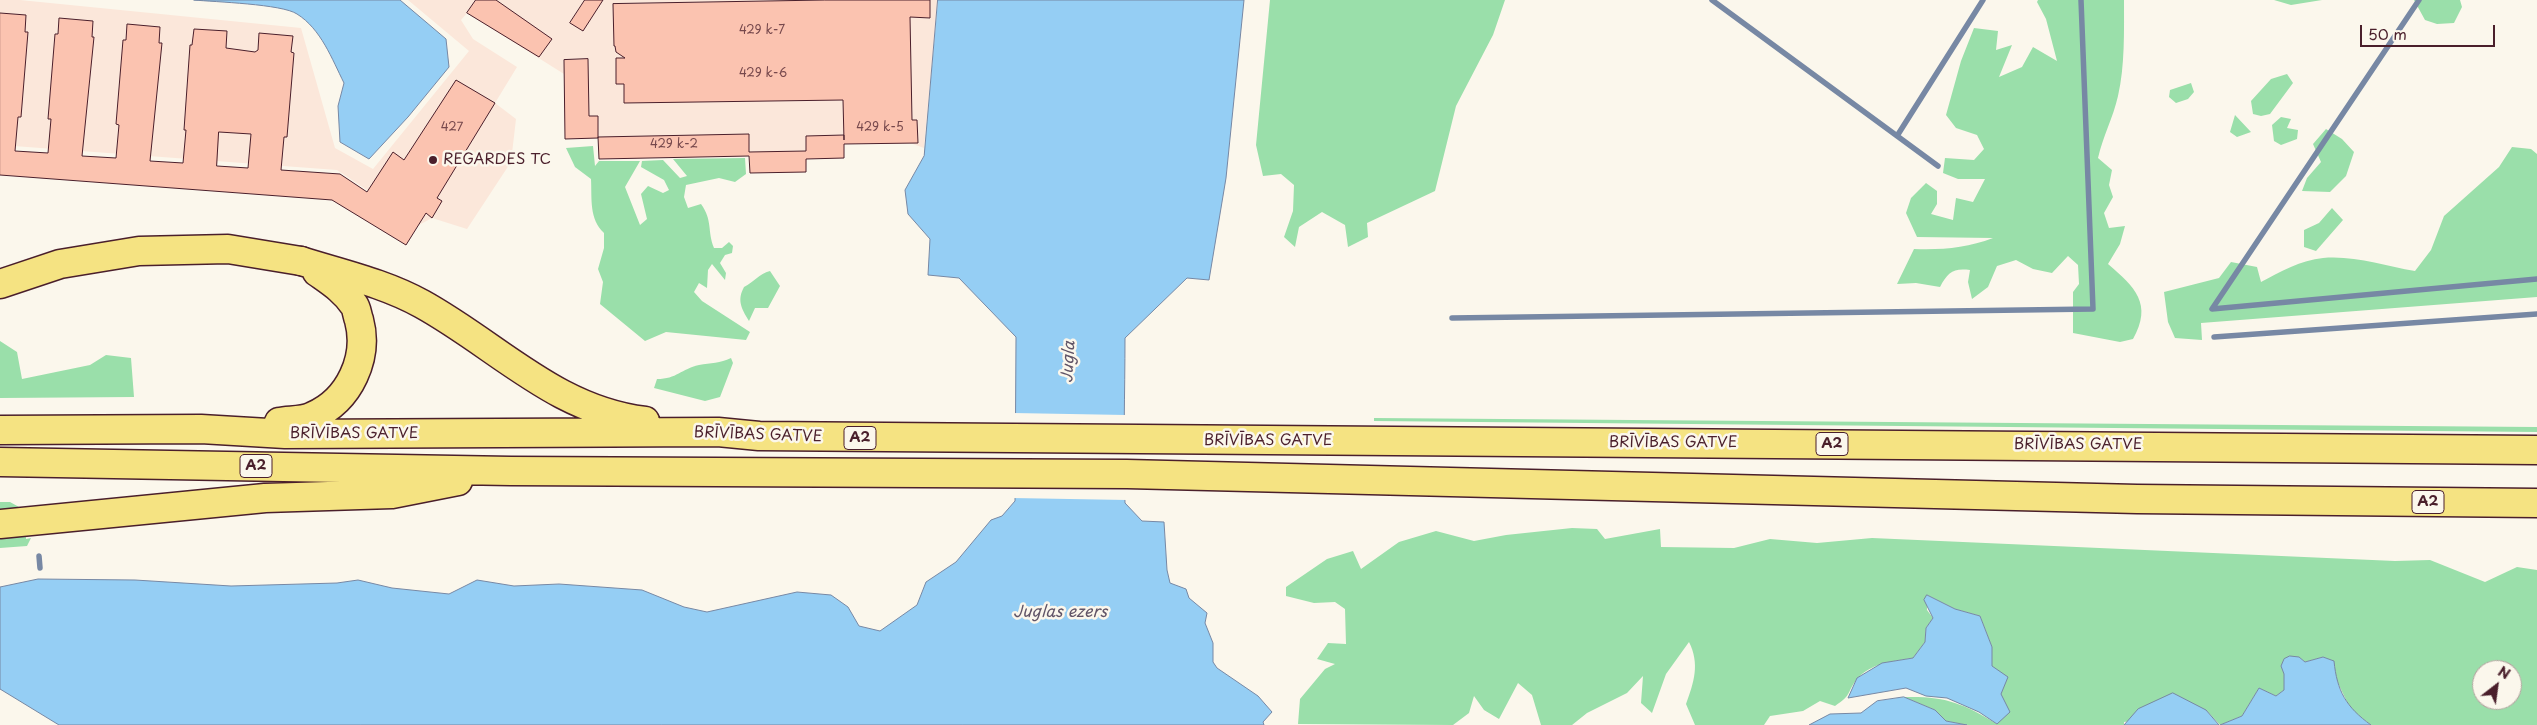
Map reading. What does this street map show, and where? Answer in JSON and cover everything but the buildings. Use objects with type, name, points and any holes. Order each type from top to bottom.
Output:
[{"type":"main road","points":[[0,284],[60,264],[139,251],[228,250],[301,261],[388,287],[422,304],[467,331],[532,378],[568,397],[607,413],[632,419],[718,432]]},
{"type":"main road","points":[[201,429],[239,422],[271,423],[313,417],[335,402],[350,384],[361,361],[362,333],[355,307],[340,287],[301,261]]},
{"type":"main road","name":"BRĪVĪBAS GATVE","points":[[0,430],[201,429],[285,434],[718,432],[759,436],[1128,441],[2137,445],[2537,450]]},
{"type":"main road","name":"A2","points":[[0,462],[511,471],[1127,474],[2137,499],[2537,503]]},
{"type":"main road","points":[[0,524],[265,498],[392,494],[511,471]]},
{"type":"shaded area","points":[[0,0],[20,0],[301,28],[335,148],[373,169],[469,51],[408,0],[938,0],[924,148],[910,143],[844,144],[844,158],[807,159],[806,172],[750,173],[749,156],[599,159],[598,138],[565,139],[564,74],[467,13],[461,20],[473,39],[517,67],[495,103],[516,119],[511,162],[467,229],[432,218],[419,225],[337,170],[0,145]]},
{"type":"green space","points":[[1270,0],[1505,0],[1493,35],[1456,106],[1435,191],[1367,223],[1368,237],[1348,247],[1345,225],[1322,212],[1299,227],[1295,247],[1284,237],[1293,211],[1294,185],[1281,174],[1263,176],[1256,145]]},
{"type":"green space","points":[[2038,0],[2124,0],[2122,73],[2116,104],[2098,158],[2112,170],[2109,185],[2113,197],[2104,213],[2109,228],[2125,226],[2120,244],[2108,264],[2126,280],[2138,297],[2141,306],[2139,327],[2133,339],[2120,342],[2073,333],[2073,292],[2079,284],[2078,265],[2068,256],[2052,273],[2033,269],[2016,260],[1997,266],[1988,287],[1972,299],[1968,282],[1970,270],[1952,272],[1940,287],[1916,283],[1897,284],[1914,249],[1954,248],[1993,238],[1917,237],[1906,213],[1911,198],[1926,183],[1937,191],[1937,204],[1931,214],[1953,220],[1956,198],[1973,202],[1985,179],[1958,179],[1943,173],[1945,158],[1974,160],[1984,149],[1977,135],[1956,128],[1946,115],[1961,61],[1974,28],[1998,31],[1996,50],[2012,45],[1999,77],[2022,67],[2033,47],[2057,61],[2046,19],[2037,2]]},
{"type":"green space","points":[[2274,0],[2322,0],[2291,5]]},
{"type":"green space","points":[[2414,0],[2460,0],[2462,7],[2454,23],[2437,24],[2425,20]]},
{"type":"green space","points":[[2287,74],[2293,83],[2270,114],[2261,116],[2253,114],[2251,101],[2271,79]]},
{"type":"green space","points":[[2191,83],[2194,92],[2188,99],[2176,103],[2169,97],[2170,90]]},
{"type":"green space","points":[[2235,115],[2251,132],[2237,137],[2230,132]]},
{"type":"green space","points":[[2281,117],[2291,119],[2287,128],[2298,130],[2297,139],[2281,145],[2274,141],[2272,125]]},
{"type":"green space","points":[[2326,129],[2342,139],[2354,152],[2346,176],[2330,192],[2302,191],[2307,178],[2321,162],[2313,144]]},
{"type":"green space","points":[[593,146],[595,166],[599,161],[640,161],[625,187],[640,225],[647,219],[641,194],[648,186],[663,193],[669,190],[664,180],[641,167],[642,161],[663,160],[680,178],[687,176],[673,159],[745,158],[746,174],[735,182],[719,178],[686,185],[684,197],[688,208],[701,204],[705,210],[714,248],[722,248],[729,242],[733,246],[732,253],[725,255],[720,263],[726,273],[725,280],[712,264],[708,270],[707,288],[699,283],[694,292],[702,301],[750,332],[746,340],[666,332],[645,341],[600,304],[603,282],[598,269],[604,248],[604,233],[594,215],[591,179],[575,167],[566,148]]},
{"type":"green space","points":[[2512,147],[2531,149],[2537,154],[2537,297],[2201,323],[2202,340],[2175,338],[2168,322],[2164,292],[2219,278],[2231,262],[2257,267],[2261,282],[2299,264],[2315,259],[2334,257],[2357,259],[2415,271],[2431,250],[2444,216],[2499,167]]},
{"type":"green space","points":[[2332,208],[2343,220],[2316,251],[2304,247],[2304,230],[2319,223]]},
{"type":"green space","points":[[770,271],[780,286],[768,308],[755,308],[749,321],[740,300],[744,287]]},
{"type":"green space","points":[[0,341],[17,352],[22,379],[90,365],[106,355],[131,358],[134,397],[0,398]]},
{"type":"green space","points":[[731,358],[733,363],[720,397],[705,401],[654,388],[657,379],[674,376],[699,365]]},
{"type":"green space","points":[[1374,418],[2537,427],[2537,432],[1374,421]]},
{"type":"green space","points":[[0,502],[10,502],[19,507],[19,513],[0,516]]},
{"type":"green space","points":[[1572,528],[1597,529],[1605,539],[1660,529],[1661,547],[1734,548],[1770,539],[1817,543],[1872,538],[2395,561],[2430,560],[2485,582],[2517,567],[2537,570],[2537,725],[2371,725],[2351,710],[2336,679],[2333,661],[2323,657],[2305,662],[2299,657],[2284,674],[2284,690],[2276,696],[2259,688],[2242,716],[2220,725],[2206,710],[2124,722],[2124,725],[1967,725],[1946,721],[1935,710],[1904,697],[1931,698],[1953,702],[1997,724],[2001,694],[1992,666],[1992,647],[1980,616],[1955,609],[1927,595],[1927,610],[1933,618],[1926,628],[1925,642],[1913,658],[1898,660],[1869,669],[1857,679],[1847,696],[1835,706],[1820,701],[1803,711],[1770,716],[1764,725],[1695,725],[1686,704],[1695,673],[1694,658],[1689,642],[1666,674],[1652,713],[1641,703],[1643,676],[1627,693],[1587,713],[1572,725],[1541,725],[1532,695],[1518,683],[1499,719],[1484,710],[1474,696],[1469,713],[1453,725],[1298,724],[1300,699],[1325,669],[1335,664],[1317,659],[1328,643],[1346,644],[1345,609],[1335,602],[1314,603],[1286,596],[1286,587],[1327,559],[1353,551],[1361,569],[1399,542],[1436,531],[1474,541],[1506,535]]},
{"type":"green space","points":[[26,532],[26,539],[31,538],[27,546],[0,548],[0,536]]},
{"type":"water","points":[[194,0],[400,0],[446,39],[449,67],[408,117],[369,159],[340,142],[338,106],[344,83],[325,45],[305,20],[297,14],[278,8]]},
{"type":"water","name":"Juglas ezers","points":[[938,0],[1244,0],[1226,178],[1209,280],[1187,278],[1125,338],[1124,482],[1125,503],[1142,521],[1164,522],[1167,570],[1170,583],[1186,589],[1189,598],[1207,613],[1205,623],[1213,643],[1213,662],[1217,668],[1258,696],[1272,712],[1263,722],[1264,725],[59,725],[0,689],[0,587],[38,579],[135,580],[231,586],[337,583],[358,580],[392,588],[449,594],[477,580],[514,586],[559,584],[642,590],[684,607],[707,612],[797,592],[831,595],[848,607],[859,626],[880,631],[917,605],[926,582],[956,562],[991,520],[1002,516],[1015,501],[1016,337],[959,278],[928,275],[930,239],[908,214],[905,190],[924,156]]},
{"type":"water","points":[[1927,595],[1955,609],[1980,616],[1992,647],[1992,666],[2008,677],[2001,694],[2010,712],[1997,724],[1979,712],[1947,698],[1926,696],[1906,688],[1848,698],[1857,678],[1882,663],[1913,658],[1925,642],[1926,628],[1933,618],[1924,600]]},
{"type":"water","points":[[2290,656],[2299,657],[2305,662],[2323,657],[2334,661],[2335,672],[2344,698],[2355,712],[2371,725],[2220,725],[2242,716],[2259,688],[2276,696],[2284,690],[2284,674],[2281,666],[2284,659]]},
{"type":"water","points":[[2173,693],[2206,710],[2219,725],[2124,725],[2138,709]]},
{"type":"water","points":[[1904,697],[1935,710],[1946,721],[1967,725],[1809,725],[1830,714],[1861,713],[1877,701]]},
{"type":"pier","points":[[1013,413],[1126,415],[1127,500],[1012,498]]},
{"type":"waterway","points":[[1712,0],[1938,166]]},
{"type":"waterway","points":[[1897,136],[1983,0]]},
{"type":"waterway","points":[[1452,318],[2093,309],[2081,0]]},
{"type":"waterway","points":[[2419,0],[2212,309],[2537,279]]},
{"type":"waterway","points":[[2214,337],[2537,314]]},
{"type":"waterway","points":[[39,556],[40,568]]},
{"type":"place","name":"REGARDES TC","points":[[433,160]]},
{"type":"water label","name":"Jugla","points":[[1069,362]]}]
